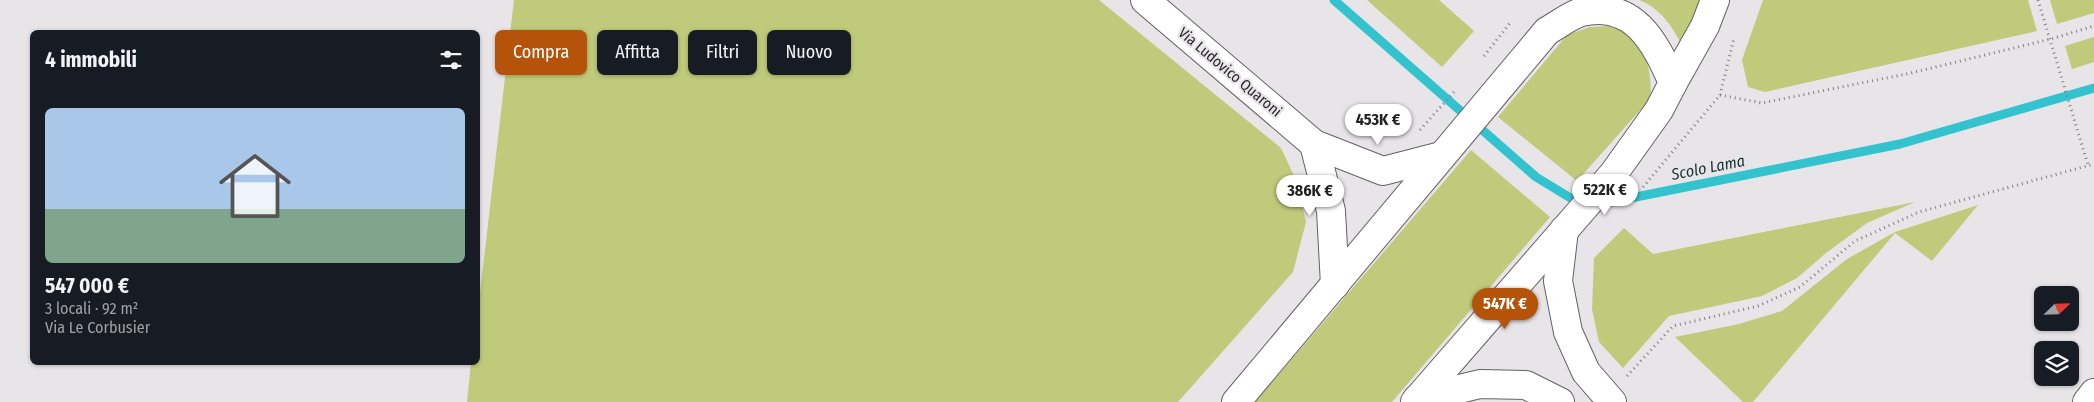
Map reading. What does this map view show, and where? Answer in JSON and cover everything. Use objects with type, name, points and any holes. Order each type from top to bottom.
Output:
[{"type":"main road","name":"Via Ludovico Quaroni","points":[[1145,0],[1314,144],[1383,170],[1440,156]]},
{"type":"main road","points":[[1236,402],[1335,285],[1440,156],[1495,94],[1571,0]]},
{"type":"main road","points":[[1416,400],[1614,173],[1659,110],[1705,26],[1715,0]]},
{"type":"main road","points":[[1547,31],[1580,12],[1609,7],[1640,23],[1658,49],[1673,83]]},
{"type":"main road","points":[[1314,144],[1330,210],[1335,285]]},
{"type":"main road","points":[[1564,230],[1558,281],[1568,332],[1586,372],[1617,392]]},
{"type":"main road","points":[[1416,400],[1480,384],[1526,385],[1560,402]]},
{"type":"main road","points":[[2087,402],[2094,393]]},
{"type":"path","points":[[2038,0],[2088,165]]},
{"type":"path","points":[[1480,62],[1510,24]]},
{"type":"path","points":[[1720,95],[1762,103],[1911,73],[2051,39],[2094,26]]},
{"type":"path","points":[[1647,183],[1720,95],[1728,57],[1736,33]]},
{"type":"path","points":[[1418,132],[1455,91]]},
{"type":"path","points":[[1617,392],[1674,326],[1758,306],[1800,287],[1856,241],[1920,212],[2094,164]]},
{"type":"green space","points":[[514,0],[1099,0],[1281,148],[1296,180],[1306,222],[1293,272],[1178,402],[467,402],[471,365],[480,365],[480,293],[505,75],[587,75],[587,30],[511,30]]},
{"type":"green space","points":[[1367,0],[1439,0],[1474,31],[1442,67]]},
{"type":"green space","points":[[1639,0],[1702,0],[1684,49],[1666,20],[1654,8]]},
{"type":"green space","points":[[1763,0],[2028,0],[2037,31],[1765,92],[1748,87],[1742,60]]},
{"type":"green space","points":[[2050,0],[2094,0],[2094,13],[2057,24]]},
{"type":"green space","points":[[1609,26],[1628,33],[1640,47],[1649,73],[1650,99],[1577,181],[1498,117],[1567,35],[1590,27]]},
{"type":"green space","points":[[2094,37],[2094,62],[2072,69],[2065,46]]},
{"type":"green space","points":[[1471,150],[1550,217],[1392,402],[1255,402]]},
{"type":"green space","points":[[1915,202],[1867,223],[1826,253],[1797,278],[1762,296],[1669,316],[1623,368],[1599,342],[1592,309],[1594,258],[1624,228],[1653,254]]},
{"type":"green space","points":[[1978,205],[1932,261],[1895,233],[1753,402],[1743,402],[1675,337],[1739,324],[1782,311],[1847,259],[1895,232]]},
{"type":"waterway","name":"Scolo Lama","points":[[1334,0],[1536,177],[1582,205]]},
{"type":"waterway","name":"Scolo Lama","points":[[1596,205],[1900,144],[2094,88]]}]
